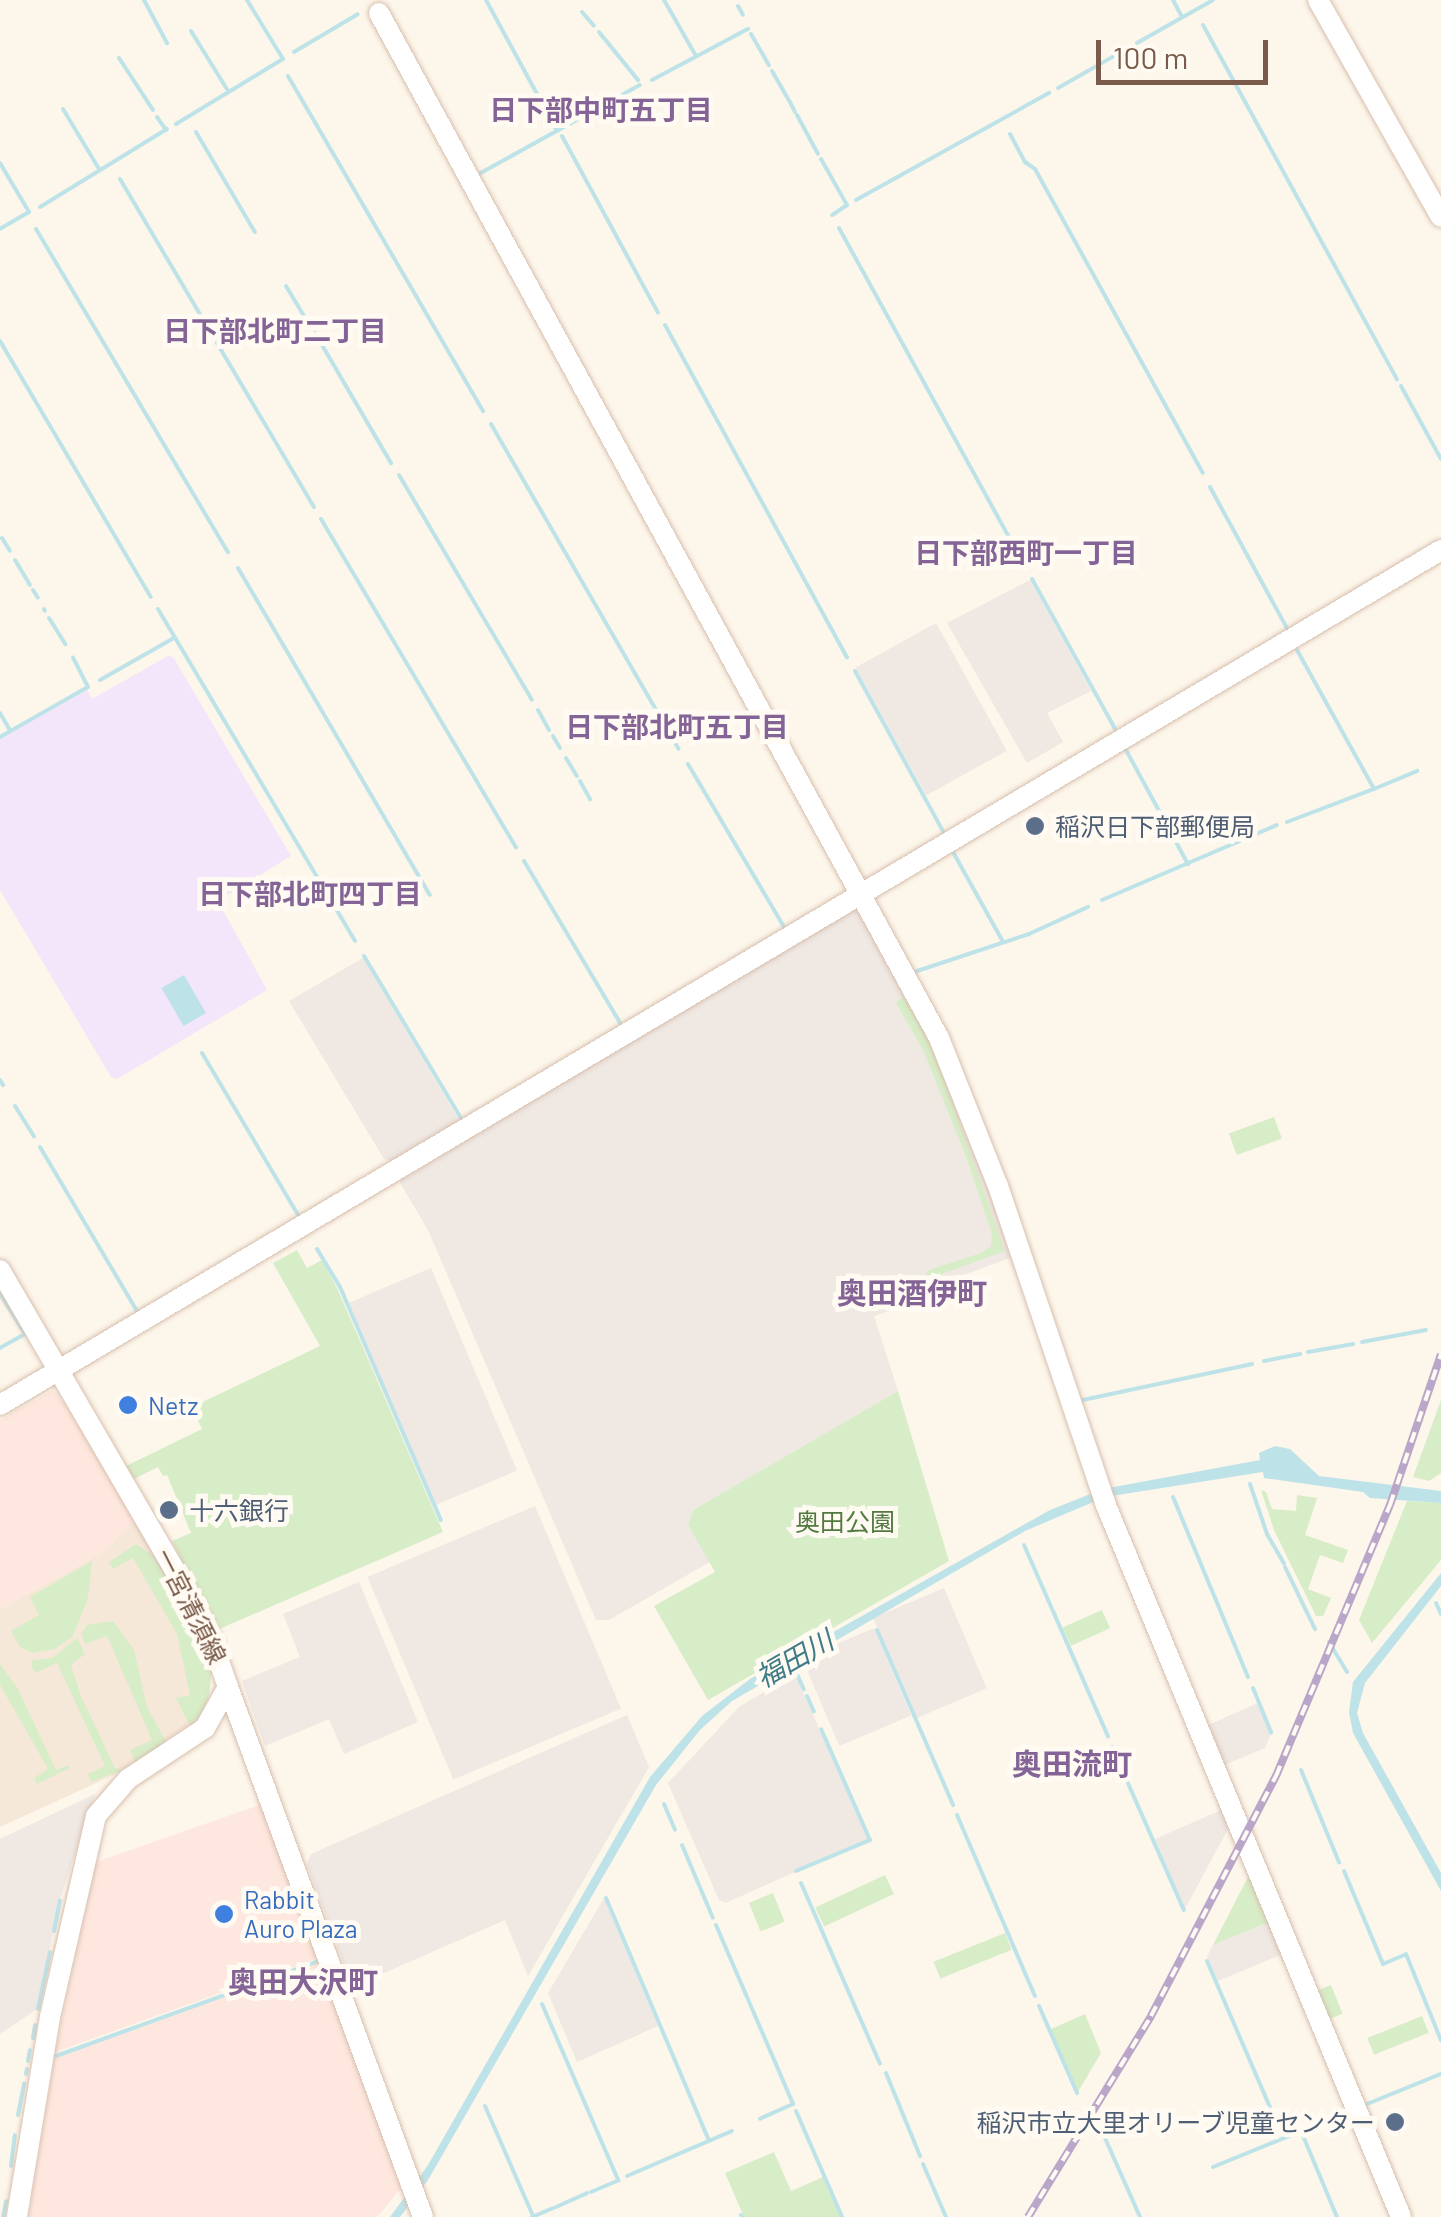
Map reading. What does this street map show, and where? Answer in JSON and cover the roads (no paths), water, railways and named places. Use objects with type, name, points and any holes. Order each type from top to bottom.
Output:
[{"type":"street","points":[[1318,0],[1441,217]]},
{"type":"street","points":[[379,14],[939,1038],[998,1186],[1102,1494],[1401,2217]]},
{"type":"street","points":[[0,1405],[1441,550]]},
{"type":"street","name":"一宮清須線","points":[[0,1270],[62,1370],[212,1638],[228,1687],[206,1728],[128,1779],[96,1816],[50,2017],[17,2217]]},
{"type":"street","points":[[228,1687],[420,2210]]},
{"type":"water","points":[[184,975],[206,1013],[183,1026],[161,988]]},
{"type":"water","name":"福田川","points":[[1275,1446],[1290,1449],[1319,1476],[1441,1491],[1441,1503],[1370,1498],[1363,1492],[1264,1478],[1263,1472],[1105,1497],[1025,1531],[732,1701],[700,1730],[656,1785],[428,2180],[400,2217],[390,2217],[428,2165],[650,1777],[702,1716],[750,1679],[1050,1510],[1103,1489],[1260,1460],[1259,1453]]},
{"type":"water","points":[[1441,1573],[1441,1586],[1365,1683],[1357,1713],[1363,1733],[1441,1873],[1441,1891],[1353,1733],[1349,1712],[1353,1682]]},
{"type":"waterway","points":[[144,0],[167,43]]},
{"type":"waterway","points":[[176,124],[283,59],[247,0]]},
{"type":"waterway","points":[[486,0],[557,131]]},
{"type":"waterway","points":[[664,0],[696,56]]},
{"type":"waterway","points":[[1173,0],[1182,17]]},
{"type":"waterway","points":[[1137,43],[1213,0]]},
{"type":"waterway","points":[[738,6],[743,15]]},
{"type":"waterway","points":[[582,12],[594,26]]},
{"type":"waterway","points":[[294,52],[358,14]]},
{"type":"waterway","points":[[1203,25],[1397,379]]},
{"type":"waterway","points":[[652,80],[748,29]]},
{"type":"waterway","points":[[191,31],[228,91]]},
{"type":"waterway","points":[[599,32],[638,80]]},
{"type":"waterway","points":[[751,34],[769,65]]},
{"type":"waterway","points":[[1058,88],[1130,47]]},
{"type":"waterway","points":[[119,58],[153,110]]},
{"type":"waterway","points":[[772,71],[789,101]]},
{"type":"waterway","points":[[288,76],[483,411]]},
{"type":"waterway","points":[[477,175],[640,85]]},
{"type":"waterway","points":[[856,200],[1049,93]]},
{"type":"waterway","points":[[790,102],[795,112]]},
{"type":"waterway","points":[[63,109],[99,169]]},
{"type":"waterway","points":[[797,115],[818,154]]},
{"type":"waterway","points":[[157,117],[166,130]]},
{"type":"waterway","points":[[40,207],[167,129]]},
{"type":"waterway","points":[[196,132],[255,232]]},
{"type":"waterway","points":[[1010,134],[1025,162],[1035,169],[1203,473]]},
{"type":"waterway","points":[[562,136],[658,313]]},
{"type":"waterway","points":[[821,159],[847,205],[832,215]]},
{"type":"waterway","points":[[0,163],[29,212],[0,229]]},
{"type":"waterway","points":[[120,179],[314,507]]},
{"type":"waterway","points":[[839,228],[1025,566]]},
{"type":"waterway","points":[[36,229],[228,552]]},
{"type":"waterway","points":[[286,286],[305,318]]},
{"type":"waterway","points":[[665,325],[847,657]]},
{"type":"waterway","points":[[315,333],[391,463]]},
{"type":"waterway","points":[[0,341],[151,597]]},
{"type":"waterway","points":[[1401,386],[1441,459]]},
{"type":"waterway","points":[[491,424],[679,749]]},
{"type":"waterway","points":[[399,475],[532,700]]},
{"type":"waterway","points":[[1210,487],[1287,628]]},
{"type":"waterway","points":[[321,519],[516,848]]},
{"type":"waterway","points":[[2,538],[10,551]]},
{"type":"waterway","points":[[15,560],[30,585]]},
{"type":"waterway","points":[[238,568],[430,895]]},
{"type":"waterway","points":[[1032,579],[1115,729]]},
{"type":"waterway","points":[[33,590],[38,598]]},
{"type":"waterway","points":[[158,609],[355,941]]},
{"type":"waterway","points":[[49,618],[65,644]]},
{"type":"waterway","points":[[100,680],[174,638]]},
{"type":"waterway","points":[[1297,650],[1374,789],[1417,771]]},
{"type":"waterway","points":[[0,737],[88,687],[73,658]]},
{"type":"waterway","points":[[855,671],[943,831]]},
{"type":"waterway","points":[[538,710],[549,730]]},
{"type":"waterway","points":[[0,713],[10,730]]},
{"type":"waterway","points":[[553,736],[560,748]]},
{"type":"waterway","points":[[1126,750],[1188,864]]},
{"type":"waterway","points":[[566,758],[577,776]]},
{"type":"waterway","points":[[688,764],[784,927]]},
{"type":"waterway","points":[[580,781],[590,799]]},
{"type":"waterway","points":[[1287,822],[1374,789]]},
{"type":"waterway","points":[[1102,900],[1277,825]]},
{"type":"waterway","points":[[953,852],[1003,942]]},
{"type":"waterway","points":[[524,861],[620,1023]]},
{"type":"waterway","points":[[914,972],[1029,934],[1088,907]]},
{"type":"waterway","points":[[364,956],[461,1118]]},
{"type":"waterway","points":[[202,1053],[298,1215]]},
{"type":"waterway","points":[[0,1080],[3,1085]]},
{"type":"waterway","points":[[15,1106],[34,1137]]},
{"type":"waterway","points":[[40,1147],[137,1311]]},
{"type":"waterway","points":[[317,1249],[340,1287],[441,1520]]},
{"type":"waterway","points":[[0,1294],[25,1334],[0,1348]]},
{"type":"waterway","points":[[1362,1342],[1426,1330]]},
{"type":"waterway","points":[[1308,1352],[1353,1344]]},
{"type":"waterway","points":[[1264,1361],[1300,1354]]},
{"type":"waterway","points":[[1078,1401],[1252,1364]]},
{"type":"waterway","points":[[1250,1484],[1267,1534],[1284,1564]]},
{"type":"waterway","points":[[1173,1497],[1248,1677]]},
{"type":"waterway","points":[[1024,1545],[1108,1736]]},
{"type":"waterway","points":[[1285,1567],[1315,1629]]},
{"type":"waterway","points":[[1436,1603],[1441,1614]]},
{"type":"waterway","points":[[877,1630],[953,1805]]},
{"type":"waterway","points":[[1329,1642],[1347,1672]]},
{"type":"waterway","name":"福田川","points":[[797,1674],[804,1690]]},
{"type":"waterway","points":[[1253,1688],[1271,1732]]},
{"type":"waterway","points":[[807,1696],[814,1712]]},
{"type":"waterway","points":[[796,1871],[870,1840],[821,1729]]},
{"type":"waterway","points":[[1112,1747],[1184,1910]]},
{"type":"waterway","points":[[1301,1770],[1339,1862]]},
{"type":"waterway","points":[[664,1804],[675,1830]]},
{"type":"waterway","points":[[957,1815],[1035,1996]]},
{"type":"waterway","points":[[682,1845],[713,1918]]},
{"type":"waterway","points":[[1344,1871],[1383,1964],[1406,1954],[1441,2040]]},
{"type":"waterway","points":[[801,1883],[880,2064]]},
{"type":"waterway","points":[[606,1898],[709,2141]]},
{"type":"waterway","points":[[54,1931],[60,1901]]},
{"type":"waterway","points":[[716,1925],[793,2104],[760,2119]]},
{"type":"waterway","points":[[38,2009],[50,1952]]},
{"type":"waterway","points":[[56,2056],[321,1960]]},
{"type":"waterway","points":[[1207,1961],[1279,2128]]},
{"type":"waterway","points":[[542,2004],[618,2180]]},
{"type":"waterway","points":[[1039,2006],[1077,2093]]},
{"type":"waterway","points":[[33,2038],[35,2025]]},
{"type":"waterway","points":[[28,2061],[30,2050]]},
{"type":"waterway","points":[[26,2074],[27,2069]]},
{"type":"waterway","points":[[886,2073],[920,2156]]},
{"type":"waterway","points":[[1367,2104],[1441,2074]]},
{"type":"waterway","points":[[18,2115],[24,2084]]},
{"type":"waterway","points":[[485,2106],[533,2216]]},
{"type":"waterway","points":[[796,2111],[842,2217]]},
{"type":"waterway","points":[[1337,2217],[1301,2131],[1346,2113]]},
{"type":"waterway","points":[[627,2176],[732,2131]]},
{"type":"waterway","points":[[1213,2167],[1301,2131]]},
{"type":"waterway","points":[[11,2166],[15,2135]]},
{"type":"waterway","points":[[1105,2138],[1140,2217]]},
{"type":"waterway","points":[[923,2164],[946,2217]]},
{"type":"waterway","points":[[591,2192],[619,2180]]},
{"type":"waterway","points":[[556,2207],[587,2193]]},
{"type":"waterway","points":[[3,2217],[6,2201]]},
{"type":"waterway","points":[[532,2217],[553,2208]]},
{"type":"railway","points":[[1028,2217],[1151,2016],[1276,1776],[1390,1505],[1441,1354]]},
{"type":"place","name":"稲沢日下部郵便局","points":[[1035,826]]},
{"type":"place","name":"Netz","points":[[128,1405]]},
{"type":"place","name":"十六銀行","points":[[169,1510]]},
{"type":"place","name":"Rabbit Auro Plaza","points":[[224,1914]]},
{"type":"place","name":"稲沢市立大里オリーブ児童センター","points":[[1395,2122]]},
{"type":"district","name":"日下部中町五丁目","points":[[601,109]]},
{"type":"district","name":"日下部北町二丁目","points":[[275,330]]},
{"type":"district","name":"日下部西町一丁目","points":[[1026,552]]},
{"type":"district","name":"日下部北町五丁目","points":[[677,726]]},
{"type":"district","name":"日下部北町四丁目","points":[[310,893]]},
{"type":"district","name":"奥田酒伊町","points":[[912,1292]]},
{"type":"district","name":"奥田流町","points":[[1072,1763]]},
{"type":"district","name":"奥田大沢町","points":[[303,1981]]},
{"type":"park label","name":"奥田公園","points":[[845,1521]]}]
